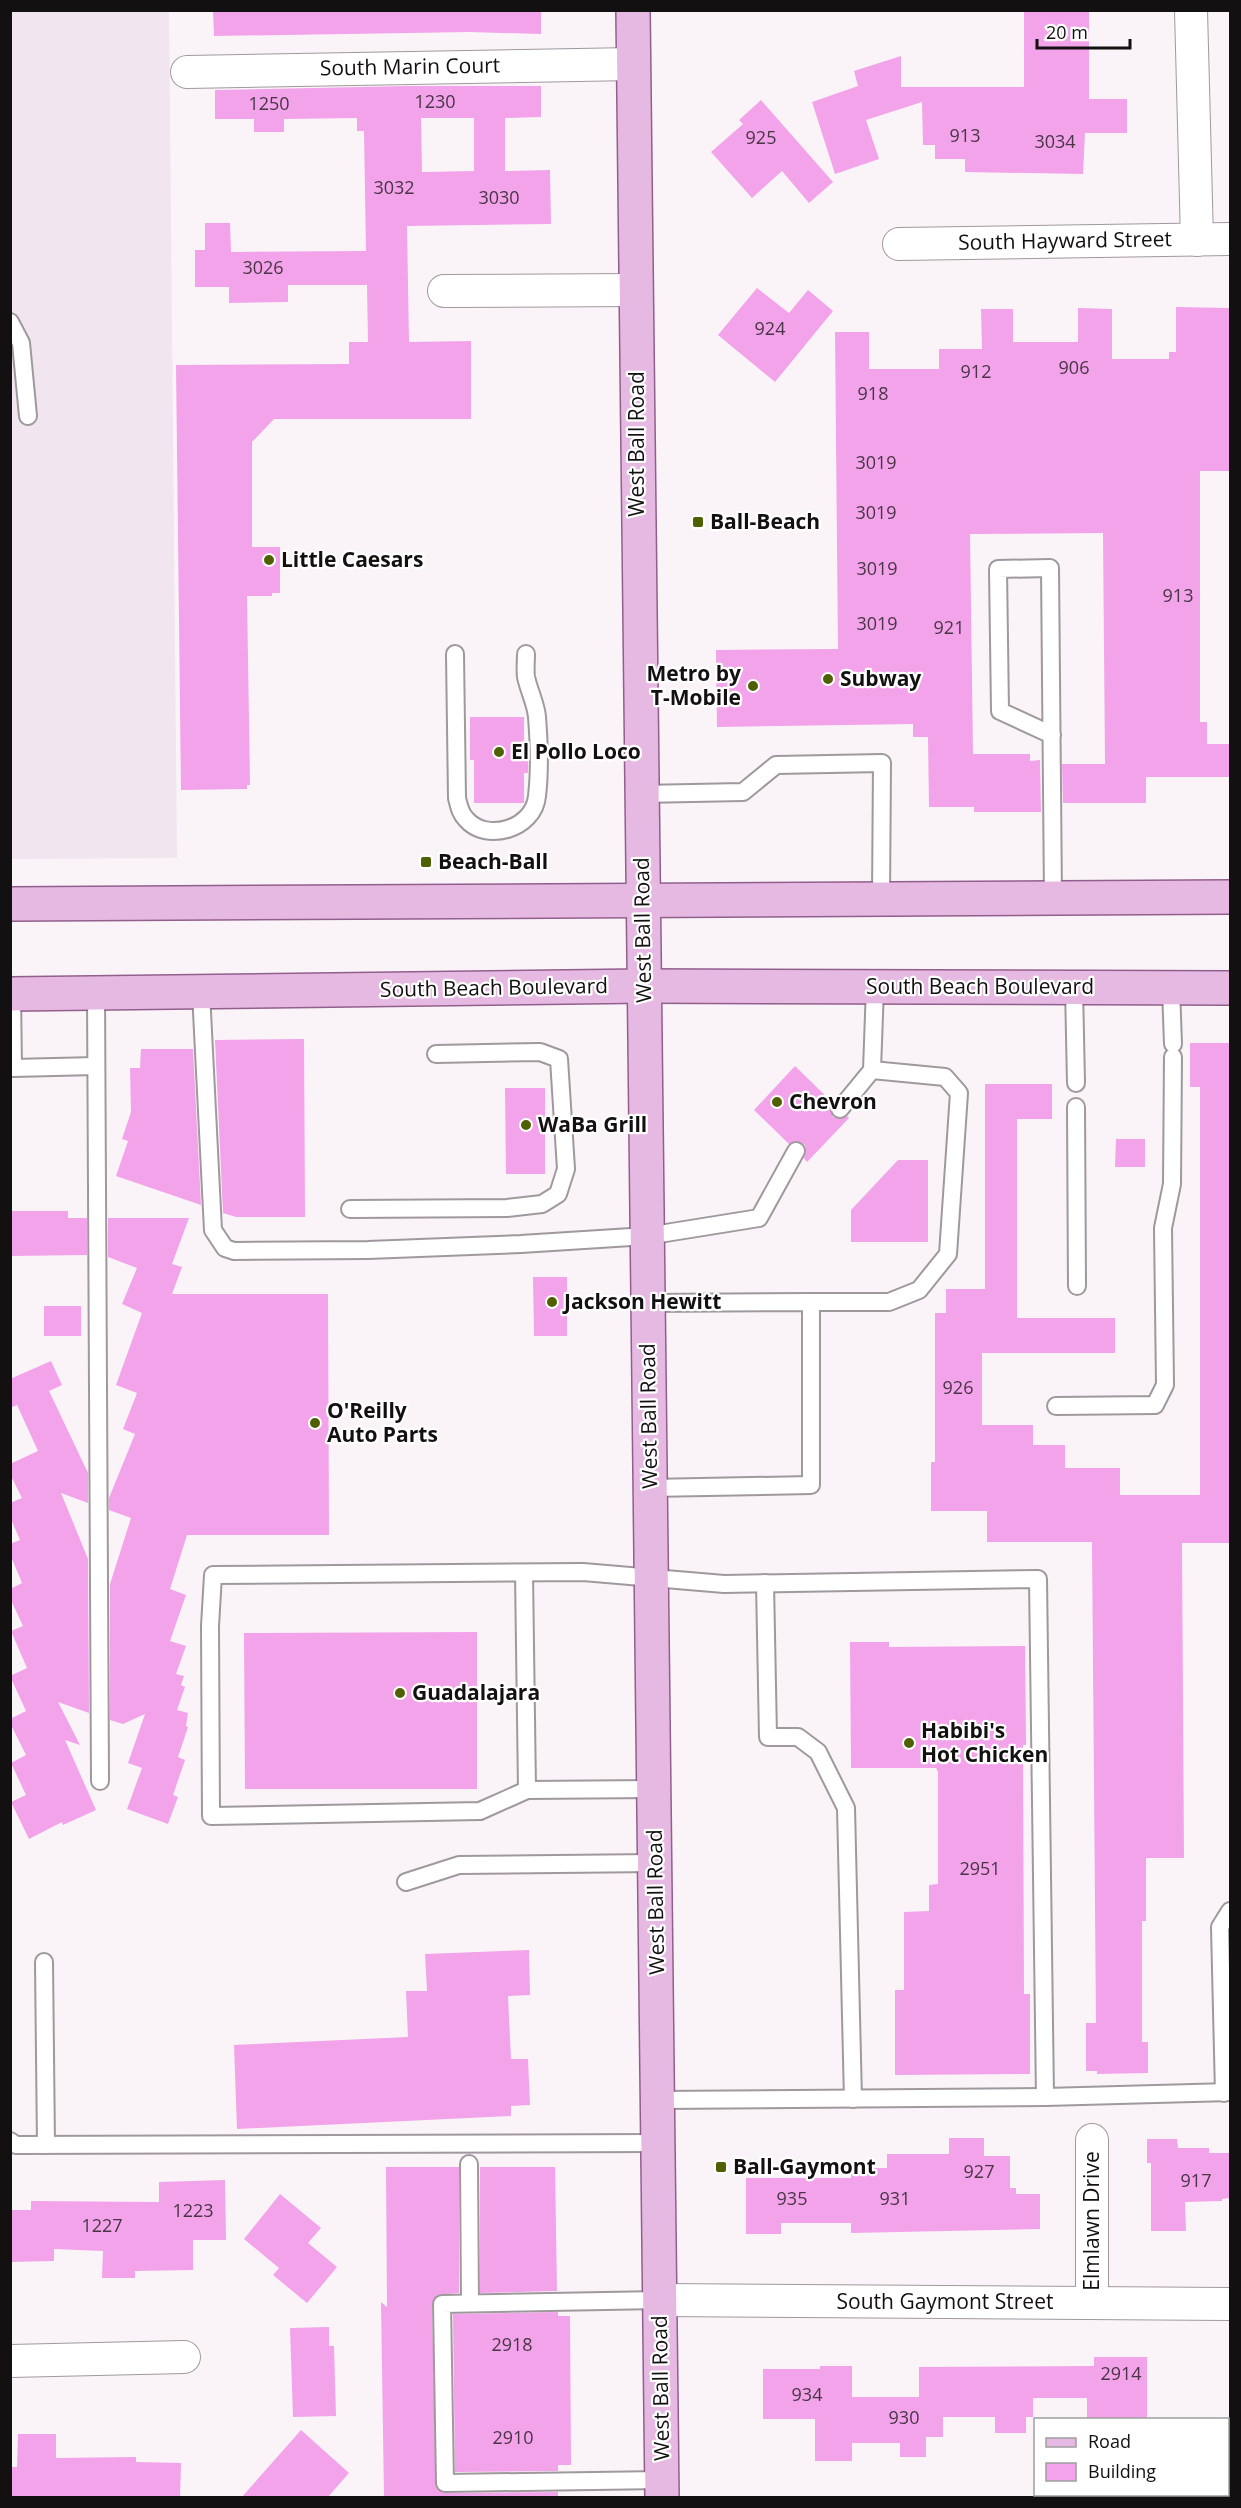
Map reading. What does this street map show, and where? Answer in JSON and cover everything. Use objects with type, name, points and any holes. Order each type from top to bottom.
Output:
[{"type":"main road","name":"West Ball Road","points":[[633,10],[662,2489]]},
{"type":"main road","points":[[10,904],[1230,897]]},
{"type":"main road","name":"South Beach Boulevard","points":[[11,994],[644,986],[1230,988]]},
{"type":"street","points":[[1191,10],[1197,240]]},
{"type":"street","name":"South Marin Court","points":[[187,72],[633,64]]},
{"type":"street","name":"South Hayward Street","points":[[899,243],[1230,239]]},
{"type":"street","points":[[444,291],[635,290]]},
{"type":"street","name":"Elmlawn Drive","points":[[1092,2140],[1092,2303]]},
{"type":"street","name":"South Gaymont Street","points":[[660,2300],[1230,2304]]},
{"type":"street","points":[[10,2361],[184,2357]]},
{"type":"lane","points":[[10,322],[21,343],[28,416]]},
{"type":"lane","points":[[1052,735],[1000,711],[998,569],[1050,568],[1052,735],[1053,897]]},
{"type":"lane","points":[[455,654],[457,798],[460,811],[467,821],[478,828],[493,830],[509,829],[523,824],[532,812],[537,798],[537,716],[526,676],[526,654]]},
{"type":"lane","points":[[641,794],[743,792],[776,765],[882,763],[881,898]]},
{"type":"lane","points":[[840,1109],[872,1070],[875,987]]},
{"type":"lane","points":[[1074,988],[1076,1083]]},
{"type":"lane","points":[[1056,1406],[1155,1405],[1165,1385],[1163,1228],[1172,1184],[1171,988]]},
{"type":"lane","points":[[201,992],[213,1230],[225,1248],[234,1251],[368,1250],[647,1236],[759,1218],[796,1151]]},
{"type":"lane","points":[[96,993],[100,1781]]},
{"type":"lane","points":[[11,994],[13,1068],[96,1066]]},
{"type":"lane","points":[[350,1209],[507,1208],[542,1204],[558,1194],[566,1169],[559,1059],[540,1052],[436,1054]]},
{"type":"lane","points":[[648,1303],[889,1302],[919,1290],[948,1254],[959,1093],[945,1077],[872,1070]]},
{"type":"lane","points":[[1076,1107],[1077,1286]]},
{"type":"lane","points":[[650,1488],[811,1485],[811,1302]]},
{"type":"lane","points":[[524,1572],[527,1790]]},
{"type":"lane","points":[[654,1789],[527,1790],[480,1811],[211,1815],[210,1626],[213,1575],[583,1572],[724,1584],[1038,1578],[1045,2097]]},
{"type":"lane","points":[[765,1583],[768,1737],[798,1737],[818,1752],[846,1808],[853,2099]]},
{"type":"lane","points":[[406,1882],[459,1865],[655,1863]]},
{"type":"lane","points":[[658,2100],[1045,2097],[1227,2092],[1220,1927],[1230,1911]]},
{"type":"lane","points":[[44,1962],[46,2145]]},
{"type":"lane","points":[[10,2141],[16,2145],[658,2143]]},
{"type":"lane","points":[[469,2164],[470,2303]]},
{"type":"lane","points":[[660,2300],[442,2304],[445,2483],[471,2490],[662,2489]]},
{"type":"shaded area","points":[[10,11],[169,11],[177,858],[11,859]]},
{"type":"building","points":[[213,10],[541,10],[541,34],[470,32],[214,36]]},
{"type":"building","points":[[1024,10],[1089,10],[1089,99],[1127,99],[1127,133],[1085,133],[1083,174],[965,172],[965,159],[935,159],[935,145],[923,145],[922,102],[866,120],[879,159],[835,174],[812,102],[858,86],[854,71],[901,56],[901,87],[1024,87]]},
{"type":"building","points":[[541,86],[541,117],[505,118],[505,171],[550,170],[551,224],[407,226],[409,342],[471,341],[471,419],[274,419],[252,442],[252,547],[280,547],[280,593],[272,593],[272,596],[247,596],[250,785],[247,785],[247,789],[181,790],[176,365],[349,364],[349,342],[368,342],[367,285],[288,285],[288,302],[229,303],[229,287],[195,287],[195,250],[205,250],[205,223],[230,223],[231,252],[366,251],[364,131],[357,131],[357,118],[284,119],[284,132],[254,132],[254,119],[215,119],[215,90]],"holes":[[[421,118],[474,118],[474,171],[422,172]]]},
{"type":"building","points":[[761,100],[833,182],[809,203],[782,171],[752,198],[711,152],[743,124],[739,120]]},
{"type":"building","points":[[757,288],[789,313],[808,290],[833,311],[775,382],[718,335]]},
{"type":"building","points":[[1176,307],[1230,308],[1230,471],[1200,471],[1200,722],[1207,722],[1207,744],[1230,744],[1230,777],[1146,777],[1146,803],[1063,803],[1062,764],[1105,764],[1103,533],[970,534],[973,754],[1030,754],[1030,761],[1040,760],[1041,812],[974,812],[974,807],[929,807],[928,737],[913,737],[913,724],[717,727],[716,650],[838,649],[835,332],[869,332],[869,369],[939,369],[939,349],[982,349],[981,309],[1013,309],[1013,342],[1078,342],[1078,308],[1112,309],[1112,359],[1169,359],[1169,352],[1176,352]]},
{"type":"building","name":"El Pollo Loco","points":[[470,717],[524,717],[524,744],[528,744],[528,773],[524,773],[524,803],[474,803],[474,760],[470,760]]},
{"type":"building","points":[[304,1039],[305,1217],[236,1217],[223,1213],[215,1040]]},
{"type":"building","points":[[1190,1043],[1230,1043],[1230,1543],[1182,1543],[1184,1858],[1146,1858],[1146,1921],[1142,1921],[1142,2042],[1148,2042],[1148,2073],[1097,2074],[1097,2071],[1086,2071],[1086,2023],[1096,2023],[1092,1542],[987,1542],[987,1511],[931,1511],[931,1462],[935,1462],[935,1313],[946,1313],[946,1289],[985,1289],[985,1084],[1052,1084],[1052,1119],[1017,1119],[1017,1318],[1115,1318],[1115,1353],[982,1353],[982,1425],[1033,1425],[1033,1445],[1065,1445],[1065,1468],[1120,1468],[1120,1495],[1200,1495],[1200,1087],[1190,1087]]},
{"type":"building","points":[[141,1049],[193,1049],[201,1205],[116,1176],[128,1141],[122,1139],[131,1112],[130,1068],[140,1068]]},
{"type":"building","points":[[795,1066],[832,1102],[830,1108],[833,1117],[839,1119],[847,1116],[849,1118],[807,1162],[804,1158],[805,1145],[796,1141],[789,1144],[754,1110]]},
{"type":"building","points":[[505,1088],[545,1088],[545,1174],[506,1174]]},
{"type":"building","points":[[1116,1139],[1145,1139],[1145,1167],[1115,1167]]},
{"type":"building","points":[[898,1160],[928,1160],[928,1242],[851,1242],[851,1210]]},
{"type":"building","points":[[12,1211],[68,1211],[68,1218],[87,1218],[87,1255],[12,1256]]},
{"type":"building","points":[[108,1218],[189,1218],[172,1264],[182,1267],[172,1294],[328,1294],[329,1535],[187,1535],[170,1589],[186,1595],[170,1641],[186,1646],[176,1674],[184,1676],[181,1685],[185,1687],[177,1710],[188,1713],[186,1726],[188,1727],[178,1757],[185,1760],[173,1795],[178,1797],[168,1824],[127,1809],[142,1768],[128,1763],[145,1714],[123,1724],[110,1720],[110,1584],[131,1518],[109,1510],[109,1498],[135,1434],[123,1429],[137,1393],[116,1385],[142,1313],[122,1304],[137,1268],[108,1257]]},
{"type":"building","points":[[533,1277],[567,1277],[567,1336],[534,1336]]},
{"type":"building","points":[[44,1306],[81,1306],[81,1336],[44,1336]]},
{"type":"building","points":[[51,1361],[62,1385],[49,1391],[88,1473],[88,1503],[61,1493],[88,1559],[89,1713],[58,1702],[80,1745],[65,1740],[96,1810],[63,1825],[62,1822],[29,1839],[11,1802],[26,1795],[11,1763],[26,1755],[10,1719],[26,1711],[10,1676],[27,1668],[11,1631],[23,1626],[10,1598],[10,1589],[22,1583],[10,1554],[10,1544],[20,1540],[10,1517],[10,1503],[22,1498],[10,1474],[10,1464],[38,1451],[17,1405],[10,1408],[10,1379]]},
{"type":"building","points":[[477,1632],[477,1789],[245,1789],[244,1633]]},
{"type":"building","points":[[850,1642],[889,1642],[889,1647],[1025,1646],[1024,1994],[1030,1994],[1030,2074],[895,2075],[895,1990],[904,1990],[904,1912],[929,1911],[929,1885],[938,1884],[938,1772],[936,1768],[851,1768]]},
{"type":"building","points":[[529,1950],[530,1995],[508,1996],[511,2059],[528,2059],[530,2105],[511,2106],[511,2116],[237,2129],[234,2045],[408,2037],[406,1991],[427,1991],[425,1954]]},
{"type":"building","points":[[949,2138],[984,2138],[984,2156],[1010,2156],[1010,2188],[1016,2188],[1016,2194],[1040,2194],[1040,2229],[851,2233],[851,2223],[781,2223],[781,2234],[746,2234],[746,2178],[851,2178],[851,2168],[887,2168],[887,2154],[949,2154]]},
{"type":"building","points":[[1147,2139],[1177,2139],[1178,2148],[1209,2148],[1209,2153],[1230,2153],[1230,2198],[1222,2199],[1222,2201],[1185,2202],[1186,2231],[1151,2231],[1151,2163],[1147,2163]]},
{"type":"building","points":[[386,2167],[459,2167],[459,2293],[437,2295],[432,2304],[436,2488],[445,2493],[558,2492],[558,2498],[384,2497],[381,2302],[387,2307]]},
{"type":"building","points":[[480,2167],[555,2167],[557,2291],[480,2293]]},
{"type":"building","points":[[225,2180],[226,2240],[193,2240],[193,2270],[135,2271],[135,2278],[102,2278],[103,2251],[54,2249],[54,2261],[10,2262],[10,2210],[31,2210],[31,2201],[159,2202],[159,2182]]},
{"type":"building","points":[[280,2194],[321,2228],[308,2243],[337,2267],[307,2303],[273,2275],[279,2268],[244,2239]]},
{"type":"building","points":[[558,2312],[558,2316],[570,2316],[571,2465],[558,2465],[558,2471],[455,2472],[453,2314]]},
{"type":"building","points":[[329,2327],[329,2346],[334,2346],[336,2416],[293,2417],[290,2328]]},
{"type":"building","points":[[1094,2357],[1147,2357],[1147,2418],[1087,2418],[1087,2398],[1033,2398],[1033,2417],[1026,2417],[1026,2433],[995,2433],[995,2417],[943,2417],[943,2437],[926,2437],[926,2457],[900,2457],[900,2443],[852,2443],[852,2461],[815,2461],[815,2419],[763,2419],[763,2369],[820,2369],[820,2366],[852,2366],[852,2397],[919,2397],[919,2367],[1094,2366]]},
{"type":"building","points":[[301,2430],[349,2473],[327,2498],[241,2498]]},
{"type":"building","points":[[18,2434],[56,2434],[56,2458],[136,2457],[136,2462],[181,2463],[180,2498],[10,2498],[10,2467],[17,2467]]},
{"type":"place","name":"Ball-Beach","points":[[698,522]]},
{"type":"place","name":"Little Caesars","points":[[269,560]]},
{"type":"place","name":"Subway","points":[[828,679]]},
{"type":"place","name":"Metro by T-Mobile","points":[[753,686]]},
{"type":"place","name":"El Pollo Loco","points":[[499,752]]},
{"type":"place","name":"Beach-Ball","points":[[426,862]]},
{"type":"place","name":"Chevron","points":[[777,1102]]},
{"type":"place","name":"WaBa Grill","points":[[526,1125]]},
{"type":"place","name":"Jackson Hewitt","points":[[552,1302]]},
{"type":"place","name":"O'Reilly Auto Parts","points":[[315,1423]]},
{"type":"place","name":"Guadalajara","points":[[400,1693]]},
{"type":"place","name":"Habibi's Hot Chicken","points":[[909,1743]]},
{"type":"place","name":"Ball-Gaymont","points":[[721,2167]]}]
